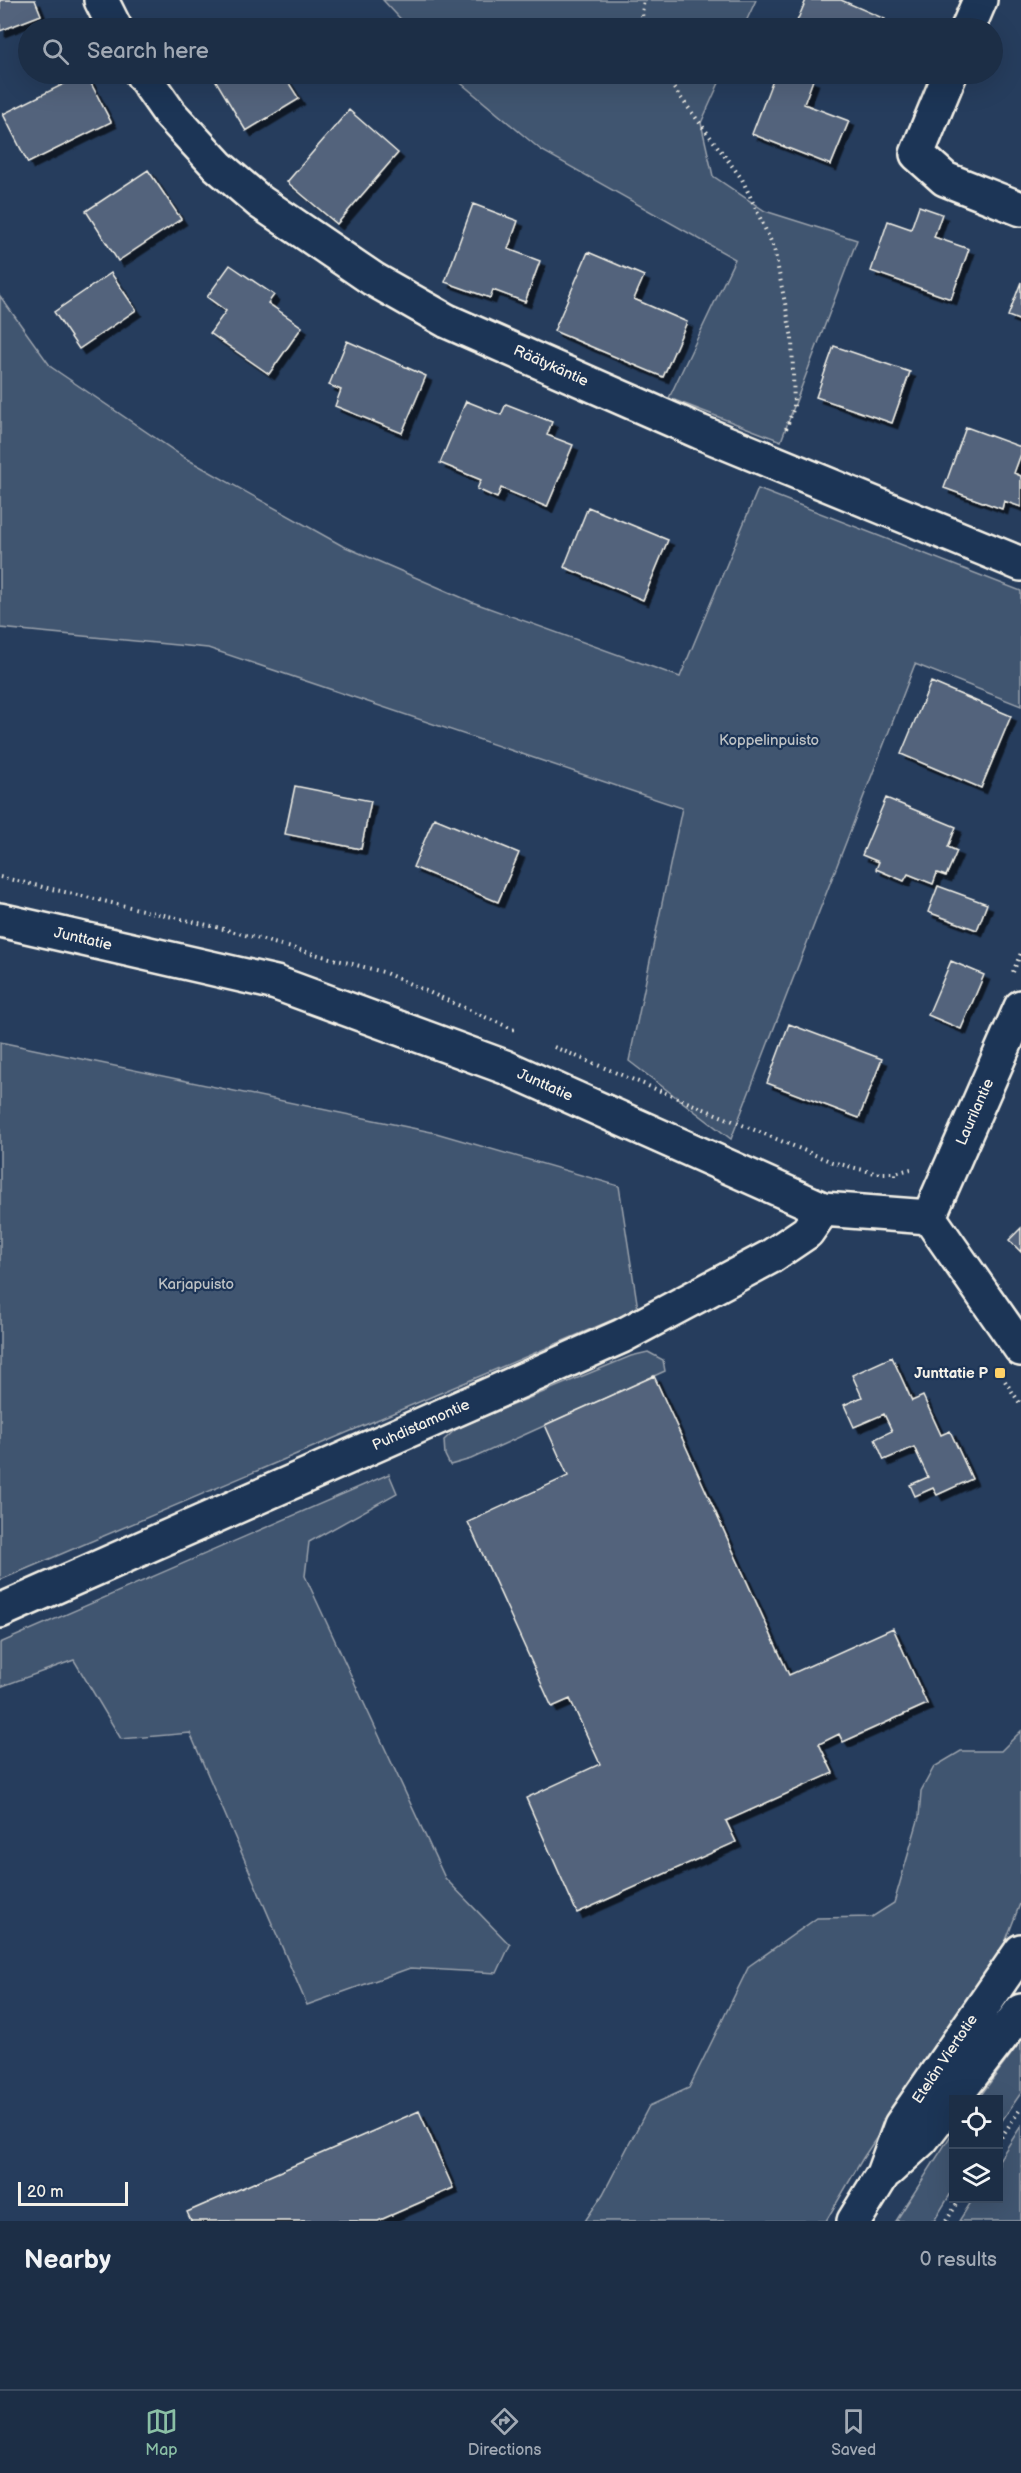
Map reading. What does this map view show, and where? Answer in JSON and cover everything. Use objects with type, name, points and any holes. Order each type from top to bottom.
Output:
[{"type":"street","points":[[101,0],[110,18]]},
{"type":"street","points":[[972,18],[980,0]]},
{"type":"street","name":"Räätykäntie","points":[[149,84],[170,114],[218,166],[260,202],[373,279],[447,321],[700,432],[1021,564]]},
{"type":"street","points":[[946,84],[917,154],[945,179],[1021,209]]},
{"type":"street","name":"Junttatie","points":[[0,920],[276,983],[505,1067],[823,1209],[929,1217]]},
{"type":"street","name":"Laurilantie","points":[[929,1217],[1021,1007]]},
{"type":"street","name":"Puhdistamontie","points":[[0,1611],[622,1336],[770,1257],[807,1233],[823,1209]]},
{"type":"street","points":[[929,1217],[1021,1349]]},
{"type":"street","name":"Etelän Viertotie","points":[[854,2221],[883,2174],[901,2125],[969,2023],[1021,1951]]},
{"type":"street","name":"Etelän Viertotie","points":[[883,2174],[922,2139],[1021,2011]]},
{"type":"path","points":[[643,18],[644,0]]},
{"type":"path","points":[[671,84],[742,179],[774,248],[792,338],[794,407],[773,462]]},
{"type":"path","points":[[1003,2136],[1021,2108]]},
{"type":"path","points":[[946,2221],[958,2203]]},
{"type":"green space","points":[[383,0],[756,0],[748,18],[400,18]]},
{"type":"green space","points":[[462,84],[719,84],[701,123],[713,176],[765,211],[857,240],[781,441],[669,398],[735,259],[541,150]]},
{"type":"green space","name":"Koppelinpuisto","points":[[0,296],[51,367],[185,458],[341,545],[472,602],[680,677],[758,489],[1021,591],[1021,706],[915,664],[731,1139],[629,1061],[682,808],[208,648],[0,628]]},
{"type":"green space","name":"Karjapuisto","points":[[0,1042],[436,1133],[619,1186],[638,1309],[0,1580]]},
{"type":"green space","points":[[648,1352],[663,1360],[665,1371],[471,1459],[450,1465],[445,1455],[444,1440],[457,1428],[631,1356]]},
{"type":"green space","points":[[389,1474],[397,1493],[309,1542],[305,1576],[445,1878],[510,1945],[497,1973],[410,1968],[307,2005],[190,1733],[121,1739],[74,1660],[0,1687],[0,1643]]},
{"type":"green space","points":[[1021,1731],[1021,1901],[1003,1948],[863,2158],[826,2221],[585,2221],[603,2194],[649,2106],[689,2088],[749,1966],[817,1918],[872,1917],[894,1903],[919,1817],[921,1791],[934,1767],[961,1751],[1001,1751]]},
{"type":"green space","points":[[1021,2041],[1021,2093],[1003,2119],[1003,2095],[981,2095]]},
{"type":"green space","points":[[1021,2126],[1021,2221],[959,2221],[970,2203],[1003,2203],[1003,2154]]},
{"type":"green space","points":[[949,2138],[949,2197],[934,2221],[896,2221]]},
{"type":"building","points":[[0,0],[35,0],[41,15],[33,18],[18,18],[18,24],[0,31]]},
{"type":"building","points":[[806,0],[841,0],[883,18],[798,18]]},
{"type":"building","points":[[64,84],[91,84],[111,122],[28,163],[3,114]]},
{"type":"building","points":[[218,84],[289,84],[299,99],[246,131]]},
{"type":"building","points":[[771,84],[812,84],[804,104],[849,121],[831,165],[752,134]]},
{"type":"building","points":[[349,110],[398,153],[337,224],[287,182]]},
{"type":"building","points":[[148,170],[181,219],[118,261],[86,211]]},
{"type":"building","points":[[473,204],[518,221],[508,249],[540,261],[525,302],[493,290],[490,298],[445,282]]},
{"type":"building","points":[[919,206],[942,214],[934,237],[969,249],[951,299],[871,271],[888,221],[911,229]]},
{"type":"building","points":[[588,252],[644,276],[634,299],[687,322],[663,377],[554,331]]},
{"type":"building","points":[[230,265],[274,295],[268,303],[302,327],[269,374],[210,333],[226,311],[207,297]]},
{"type":"building","points":[[111,273],[136,310],[79,349],[54,312]]},
{"type":"building","points":[[1021,282],[1021,321],[1008,316]]},
{"type":"building","points":[[347,341],[426,376],[402,433],[335,406],[341,390],[329,385]]},
{"type":"building","points":[[834,346],[910,372],[892,423],[816,397]]},
{"type":"building","points":[[466,401],[501,415],[506,404],[552,422],[547,435],[573,445],[547,507],[501,488],[497,498],[477,489],[481,480],[440,463]]},
{"type":"building","points":[[966,427],[1021,447],[1021,454],[1014,473],[1021,476],[1021,507],[1004,501],[1002,509],[944,488]]},
{"type":"building","points":[[588,507],[668,540],[643,600],[564,567]]},
{"type":"building","points":[[931,682],[1011,716],[981,788],[901,754]]},
{"type":"building","points":[[295,786],[371,801],[361,849],[285,834]]},
{"type":"building","points":[[886,798],[956,827],[948,847],[957,851],[946,876],[937,873],[933,884],[908,874],[904,881],[876,869],[879,862],[862,855]]},
{"type":"building","points":[[434,818],[519,853],[498,902],[413,867]]},
{"type":"building","points":[[938,886],[987,904],[977,930],[928,912]]},
{"type":"building","points":[[951,961],[984,975],[961,1029],[928,1015]]},
{"type":"building","points":[[789,1024],[882,1059],[859,1118],[767,1083]]},
{"type":"building","points":[[1021,1228],[1021,1252],[1009,1240]]},
{"type":"building","points":[[892,1357],[912,1401],[923,1396],[941,1435],[950,1431],[972,1479],[937,1495],[933,1488],[915,1496],[910,1485],[928,1477],[914,1447],[884,1460],[875,1439],[892,1431],[884,1414],[854,1427],[844,1405],[862,1397],[852,1375]]},
{"type":"building","points":[[654,1376],[789,1675],[893,1628],[927,1704],[843,1742],[839,1734],[819,1744],[833,1773],[726,1821],[736,1842],[577,1913],[526,1798],[600,1764],[570,1699],[552,1707],[468,1522],[568,1476],[545,1425]]},
{"type":"building","points":[[419,2111],[453,2188],[378,2221],[191,2221],[187,2212]]},
{"type":"place","name":"Junttatie P","points":[[1000,1373]]}]
